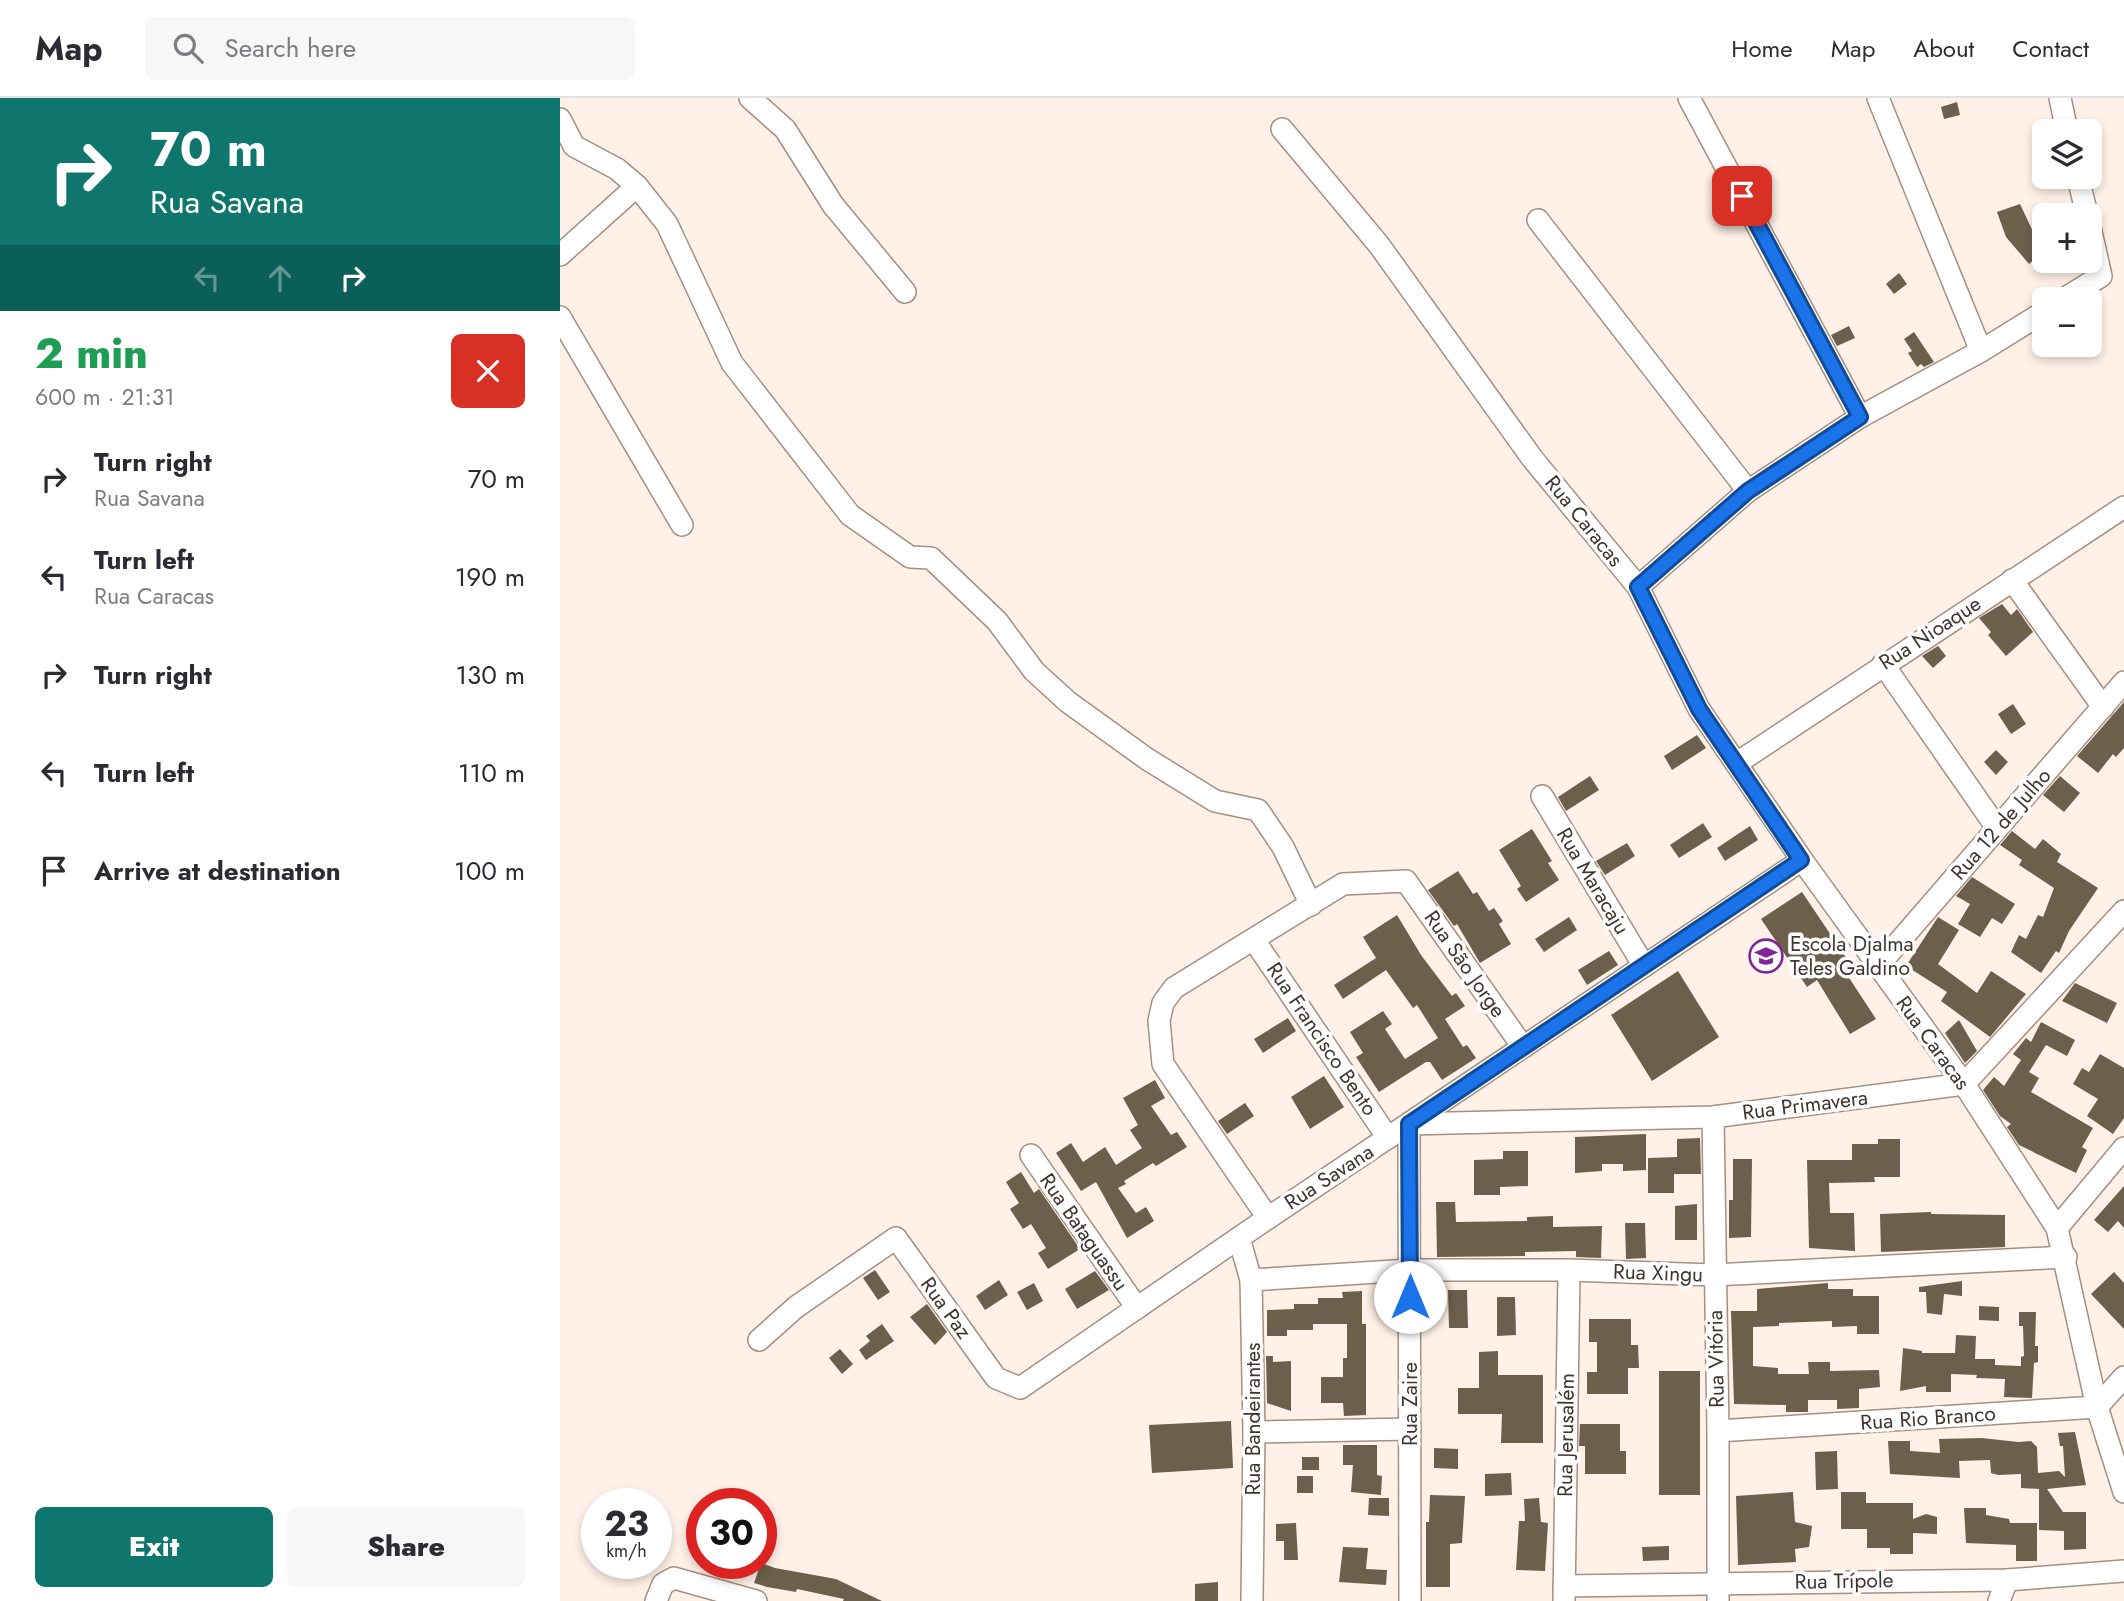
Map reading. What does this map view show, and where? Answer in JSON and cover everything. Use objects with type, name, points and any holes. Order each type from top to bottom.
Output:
[{"type":"street","points":[[750,98],[785,129],[833,205],[905,292]]},
{"type":"street","points":[[1689,98],[1860,417]]},
{"type":"street","points":[[1878,98],[1981,351]]},
{"type":"street","points":[[2060,98],[2064,119]]},
{"type":"street","points":[[560,118],[574,146],[617,169],[637,187],[667,224],[732,363],[850,515],[911,557],[931,558],[997,621],[1034,671],[1068,702],[1147,759],[1215,801],[1258,810],[1283,847],[1311,905],[1174,988],[1166,996],[1159,1021],[1163,1064],[1268,1218]]},
{"type":"street","name":"Rua Caracas","points":[[1282,129],[1379,245],[1532,458],[1638,587],[1699,709],[1801,860],[1964,1084],[2057,1228],[2066,1257],[2097,1407],[2124,1492]]},
{"type":"street","points":[[560,255],[637,187]]},
{"type":"street","points":[[1538,220],[1748,491]]},
{"type":"street","points":[[2083,287],[2101,276],[2100,273]]},
{"type":"street","points":[[560,317],[682,525]]},
{"type":"street","points":[[1638,587],[1748,491],[1860,417],[1981,351],[2032,319]]},
{"type":"street","name":"Rua Nioaque","points":[[1737,763],[1883,663],[2124,507]]},
{"type":"street","points":[[2012,580],[2103,707]]},
{"type":"street","points":[[1883,663],[1997,828]]},
{"type":"street","name":"Rua 12 de Julho","points":[[1878,967],[2124,682]]},
{"type":"street","name":"Rua Maracaju","points":[[1542,796],[1644,966]]},
{"type":"street","name":"Rua Savana","points":[[996,1378],[1020,1388],[1801,860]]},
{"type":"street","name":"Rua São Jorge","points":[[1311,905],[1343,884],[1406,881],[1523,1047]]},
{"type":"street","points":[[1964,1084],[2124,911]]},
{"type":"street","name":"Rua Francisco Bento","points":[[1254,940],[1388,1138]]},
{"type":"street","name":"Rua Primavera","points":[[1409,1124],[1713,1117],[1964,1084]]},
{"type":"street","name":"Rua Vitória","points":[[1713,1117],[1718,1431],[1717,1592]]},
{"type":"street","name":"Rua Zaire","points":[[1409,1124],[1410,1601]]},
{"type":"street","points":[[2057,1228],[2124,1148]]},
{"type":"street","name":"Rua Bataguassu","points":[[1031,1155],[1137,1308]]},
{"type":"street","name":"Rua Paz","points":[[759,1340],[796,1307],[895,1238],[996,1378]]},
{"type":"street","name":"Rua Bandeirantes","points":[[1239,1238],[1251,1280],[1254,1432],[1252,1601]]},
{"type":"street","name":"Rua Xingu","points":[[1251,1280],[1410,1270],[1569,1270],[1714,1275],[2066,1257]]},
{"type":"street","name":"Rua Jerusalém","points":[[1564,1594],[1569,1270]]},
{"type":"street","points":[[2097,1407],[2124,1377]]},
{"type":"street","name":"Rua Rio Branco","points":[[1718,1431],[2097,1407]]},
{"type":"street","points":[[1254,1432],[1410,1429]]},
{"type":"street","name":"Rua Trípole","points":[[1564,1594],[1873,1591],[2124,1572]]},
{"type":"street","points":[[656,1601],[667,1580],[681,1579],[756,1601]]},
{"type":"street","points":[[1999,1601],[2007,1580]]},
{"type":"building","points":[[1957,102],[1960,115],[1944,119],[1941,107]]},
{"type":"building","points":[[2020,204],[2032,230],[2032,261],[2029,264],[2006,237],[1997,212]]},
{"type":"building","points":[[1899,273],[1907,284],[1894,294],[1886,284]]},
{"type":"building","points":[[1849,326],[1855,338],[1837,346],[1831,335]]},
{"type":"building","points":[[1914,332],[1934,362],[1924,367],[1921,364],[1917,367],[1908,353],[1912,351],[1904,339]]},
{"type":"building","points":[[2002,604],[2011,615],[2017,609],[2033,632],[2006,656],[1988,635],[1991,632],[1979,618]]},
{"type":"building","points":[[1938,646],[1946,656],[1933,668],[1922,656]]},
{"type":"building","points":[[2124,702],[2124,748],[2116,757],[2113,754],[2098,773],[2077,756]]},
{"type":"building","points":[[2013,704],[2026,724],[2011,734],[1998,714]]},
{"type":"building","points":[[1697,735],[1706,748],[1672,770],[1664,756]]},
{"type":"building","points":[[1996,750],[2008,762],[1996,775],[1984,762]]},
{"type":"building","points":[[1590,776],[1599,790],[1566,811],[1558,797]]},
{"type":"building","points":[[2060,776],[2080,793],[2064,812],[2043,795]]},
{"type":"building","points":[[1703,823],[1712,837],[1679,858],[1670,845]]},
{"type":"building","points":[[1750,826],[1758,840],[1725,861],[1717,848]]},
{"type":"building","points":[[1532,829],[1552,861],[1548,863],[1559,880],[1526,902],[1517,889],[1521,886],[1499,850]]},
{"type":"building","points":[[2012,831],[2035,849],[2043,839],[2061,854],[2057,862],[2098,888],[2069,931],[2059,953],[2056,951],[2041,973],[2011,952],[2019,935],[2026,939],[2038,915],[2043,917],[2054,888],[2019,865],[2022,860],[2000,845]]},
{"type":"building","points":[[1627,843],[1635,856],[1605,875],[1596,861]]},
{"type":"building","points":[[1458,871],[1473,894],[1477,892],[1489,911],[1494,908],[1503,921],[1499,924],[1511,944],[1480,963],[1457,924],[1454,926],[1428,890]]},
{"type":"building","points":[[1972,877],[2015,904],[2002,924],[1992,918],[1980,937],[1958,924],[1970,904],[1956,896]]},
{"type":"building","points":[[1802,892],[1847,959],[1840,964],[1876,1019],[1850,1034],[1817,980],[1807,987],[1761,919]]},
{"type":"building","points":[[1397,915],[1421,955],[1452,996],[1456,993],[1465,1006],[1445,1019],[1463,1047],[1467,1045],[1476,1058],[1442,1080],[1430,1062],[1426,1062],[1379,1092],[1356,1057],[1363,1053],[1350,1032],[1383,1011],[1392,1024],[1385,1029],[1405,1059],[1438,1038],[1417,1005],[1413,1008],[1386,970],[1343,999],[1334,985],[1376,958],[1363,937]]},
{"type":"building","points":[[1569,917],[1577,930],[1544,952],[1535,939]]},
{"type":"building","points":[[1938,917],[1959,930],[1938,964],[1977,993],[1991,971],[2026,994],[1990,1037],[1941,1001],[1947,992],[1906,966]]},
{"type":"building","points":[[1609,951],[1618,965],[1587,985],[1578,970]]},
{"type":"building","points":[[1678,971],[1719,1037],[1652,1081],[1611,1015]]},
{"type":"building","points":[[2075,983],[2117,1003],[2107,1023],[2062,1001]]},
{"type":"building","points":[[1288,1018],[1296,1031],[1263,1053],[1254,1039]]},
{"type":"building","points":[[1959,1020],[1977,1051],[1965,1063],[1945,1033]]},
{"type":"building","points":[[2041,1022],[2075,1040],[2067,1056],[2046,1045],[2029,1072],[2039,1078],[2031,1092],[2093,1128],[2082,1147],[2087,1150],[2076,1173],[2019,1145],[2007,1127],[2011,1124],[2000,1116],[1983,1090],[1994,1077],[2004,1086],[2021,1060],[2013,1054],[2026,1038],[2031,1042]]},
{"type":"building","points":[[2100,1054],[2124,1068],[2124,1118],[2113,1134],[2087,1116],[2098,1099],[2073,1084],[2082,1068],[2089,1072]]},
{"type":"building","points":[[1324,1076],[1344,1107],[1310,1129],[1291,1097]]},
{"type":"building","points":[[1155,1080],[1165,1098],[1151,1106],[1171,1135],[1177,1132],[1187,1147],[1156,1166],[1153,1163],[1124,1181],[1126,1184],[1118,1188],[1136,1213],[1146,1207],[1154,1221],[1127,1238],[1096,1182],[1081,1191],[1056,1153],[1071,1143],[1083,1162],[1105,1147],[1116,1165],[1142,1148],[1130,1130],[1138,1125],[1123,1098]]},
{"type":"building","points":[[1245,1103],[1254,1116],[1227,1134],[1218,1121]]},
{"type":"building","points":[[1646,1134],[1646,1170],[1623,1171],[1623,1164],[1602,1164],[1602,1171],[1575,1173],[1575,1137]]},
{"type":"building","points":[[1700,1138],[1701,1174],[1674,1174],[1674,1193],[1648,1193],[1648,1158],[1677,1157],[1677,1139]]},
{"type":"building","points":[[1878,1139],[1900,1139],[1900,1177],[1874,1177],[1875,1182],[1829,1183],[1830,1213],[1854,1213],[1855,1251],[1809,1248],[1807,1160],[1852,1160],[1852,1144],[1878,1144]]},
{"type":"building","points":[[1503,1151],[1528,1151],[1528,1186],[1500,1187],[1500,1195],[1474,1195],[1474,1160],[1503,1159]]},
{"type":"building","points":[[1733,1159],[1752,1159],[1751,1237],[1729,1238]]},
{"type":"building","points":[[1021,1172],[1034,1193],[1039,1189],[1080,1249],[1048,1269],[1038,1253],[1046,1248],[1031,1224],[1023,1229],[1010,1209],[1019,1203],[1006,1182]]},
{"type":"building","points":[[2124,1186],[2124,1228],[2118,1221],[2108,1232],[2094,1220]]},
{"type":"building","points":[[1436,1202],[1455,1202],[1456,1222],[1527,1221],[1527,1217],[1553,1216],[1553,1227],[1602,1226],[1601,1258],[1576,1257],[1576,1251],[1525,1252],[1525,1256],[1437,1257]]},
{"type":"building","points":[[1697,1204],[1697,1240],[1675,1240],[1675,1206]]},
{"type":"building","points":[[1931,1212],[2005,1215],[2005,1247],[1881,1252],[1880,1214]]},
{"type":"building","points":[[1625,1223],[1645,1223],[1646,1258],[1626,1259]]},
{"type":"building","points":[[875,1270],[890,1292],[878,1300],[863,1278]]},
{"type":"building","points":[[1095,1271],[1109,1290],[1077,1309],[1065,1289]]},
{"type":"building","points":[[2114,1272],[2124,1283],[2124,1329],[2091,1294]]},
{"type":"building","points":[[999,1280],[1008,1295],[985,1310],[976,1296]]},
{"type":"building","points":[[1962,1281],[1962,1296],[1944,1294],[1942,1315],[1927,1313],[1926,1292],[1919,1292],[1919,1287]]},
{"type":"building","points":[[1034,1283],[1043,1301],[1027,1310],[1017,1292]]},
{"type":"building","points":[[1828,1283],[1828,1289],[1853,1289],[1853,1296],[1879,1296],[1879,1334],[1857,1334],[1857,1326],[1832,1327],[1832,1321],[1753,1327],[1753,1366],[1778,1368],[1778,1374],[1809,1374],[1808,1362],[1830,1362],[1830,1371],[1879,1370],[1880,1387],[1859,1389],[1859,1408],[1837,1409],[1837,1400],[1808,1400],[1808,1412],[1786,1412],[1786,1405],[1734,1404],[1731,1311],[1757,1311],[1757,1289]]},
{"type":"building","points":[[1448,1290],[1467,1290],[1468,1328],[1449,1328]]},
{"type":"building","points":[[1362,1291],[1362,1324],[1366,1324],[1366,1415],[1344,1416],[1343,1403],[1321,1403],[1321,1377],[1343,1377],[1343,1358],[1347,1358],[1347,1324],[1313,1324],[1313,1330],[1287,1330],[1287,1336],[1267,1336],[1267,1310],[1294,1309],[1294,1304],[1318,1304],[1318,1298],[1343,1298],[1342,1292]]},
{"type":"building","points":[[1497,1297],[1515,1297],[1516,1335],[1497,1336]]},
{"type":"building","points":[[927,1304],[947,1332],[935,1345],[910,1317]]},
{"type":"building","points":[[1979,1306],[1999,1307],[1999,1321],[1979,1320]]},
{"type":"building","points":[[2019,1312],[2036,1312],[2035,1346],[2038,1346],[2038,1362],[2034,1363],[2032,1398],[2004,1397],[2005,1379],[1976,1378],[1977,1375],[1951,1374],[1951,1392],[1926,1392],[1926,1386],[1900,1391],[1903,1348],[1922,1353],[1955,1353],[1956,1335],[1976,1336],[1975,1359],[1995,1359],[1995,1365],[2021,1366],[2021,1357],[2024,1356],[2023,1326],[2019,1326]]},
{"type":"building","points":[[1589,1319],[1631,1319],[1631,1345],[1638,1345],[1639,1368],[1628,1368],[1628,1394],[1587,1394],[1587,1372],[1597,1372],[1597,1342],[1589,1342]]},
{"type":"building","points":[[882,1324],[894,1341],[866,1360],[859,1350],[870,1341],[866,1336]]},
{"type":"building","points":[[840,1349],[853,1364],[842,1374],[829,1358]]},
{"type":"building","points":[[1498,1351],[1498,1375],[1543,1375],[1543,1443],[1501,1443],[1502,1414],[1458,1414],[1458,1388],[1479,1388],[1479,1352]]},
{"type":"building","points":[[1266,1356],[1273,1356],[1273,1362],[1291,1361],[1291,1411],[1267,1403]]},
{"type":"building","points":[[1659,1371],[1700,1371],[1700,1495],[1659,1495]]},
{"type":"building","points":[[1231,1421],[1233,1468],[1152,1473],[1149,1425]]},
{"type":"building","points":[[1580,1424],[1620,1424],[1620,1451],[1626,1451],[1626,1474],[1585,1474],[1585,1446],[1579,1446]]},
{"type":"building","points":[[2075,1432],[2086,1485],[2047,1489],[2063,1512],[2086,1512],[2086,1549],[2064,1550],[2064,1531],[2039,1530],[2039,1489],[2021,1488],[2021,1474],[1991,1473],[1990,1460],[1959,1461],[1960,1478],[1890,1474],[1888,1441],[1910,1441],[1910,1451],[1940,1453],[1939,1439],[1982,1438],[2031,1441],[2037,1447],[2038,1473],[2059,1471],[2065,1477],[2063,1446],[2060,1446],[2058,1433]]},
{"type":"building","points":[[1343,1445],[1377,1445],[1377,1475],[1382,1476],[1381,1495],[1351,1492],[1353,1465],[1343,1465]]},
{"type":"building","points":[[1434,1448],[1458,1449],[1458,1469],[1434,1468]]},
{"type":"building","points":[[1837,1451],[1838,1489],[1816,1490],[1815,1452]]},
{"type":"building","points":[[1302,1457],[1319,1457],[1319,1470],[1302,1470]]},
{"type":"building","points":[[1511,1473],[1512,1495],[1485,1496],[1485,1474]]},
{"type":"building","points":[[1297,1476],[1313,1476],[1313,1493],[1297,1493]]},
{"type":"building","points":[[1793,1492],[1795,1522],[1812,1526],[1809,1547],[1795,1549],[1796,1562],[1738,1565],[1736,1496]]},
{"type":"building","points":[[1841,1492],[1866,1492],[1866,1503],[1913,1503],[1913,1519],[1926,1514],[1937,1517],[1937,1534],[1913,1533],[1913,1554],[1890,1554],[1890,1548],[1867,1548],[1867,1529],[1841,1529]]},
{"type":"building","points":[[1430,1495],[1465,1496],[1462,1543],[1450,1544],[1450,1587],[1426,1587],[1426,1522],[1429,1522]]},
{"type":"building","points":[[1369,1498],[1389,1498],[1389,1516],[1368,1515]]},
{"type":"building","points":[[1539,1498],[1541,1522],[1548,1523],[1545,1571],[1516,1570],[1519,1521],[1525,1521],[1524,1499]]},
{"type":"building","points":[[1964,1508],[1986,1508],[1986,1515],[2009,1519],[2010,1523],[2037,1523],[2037,1561],[2016,1561],[2016,1545],[1966,1543]]},
{"type":"building","points":[[1296,1523],[1298,1560],[1284,1560],[1284,1541],[1276,1541],[1276,1524]]},
{"type":"building","points":[[1669,1546],[1669,1560],[1643,1561],[1642,1547]]},
{"type":"building","points":[[1343,1547],[1368,1548],[1366,1569],[1387,1570],[1386,1585],[1339,1582]]},
{"type":"building","points":[[777,1568],[836,1579],[882,1601],[843,1601],[844,1599],[797,1589],[796,1592],[754,1583],[755,1579],[777,1579]]},
{"type":"building","points":[[1218,1582],[1218,1601],[1195,1601],[1195,1584]]},
{"type":"place","name":"Escola Djalma Teles Galdino","points":[[1766,956]]},
{"type":"route","points":[[1410,1297],[1409,1124],[1801,860],[1699,709],[1638,587],[1748,491],[1860,417],[1742,196]]}]
